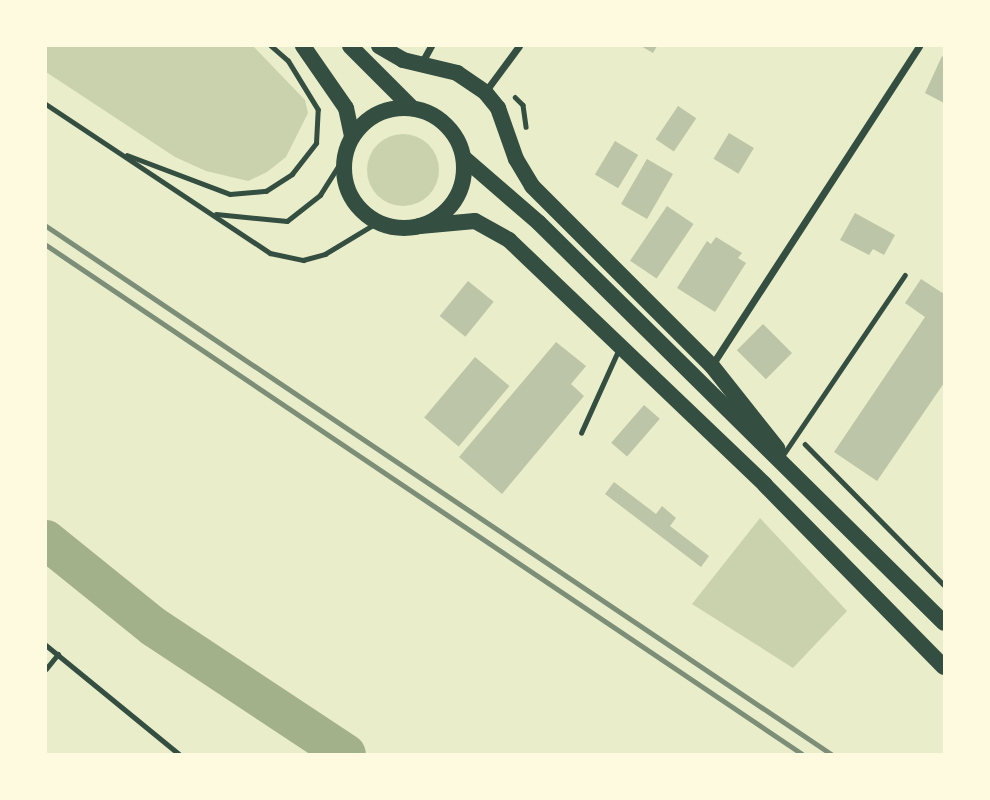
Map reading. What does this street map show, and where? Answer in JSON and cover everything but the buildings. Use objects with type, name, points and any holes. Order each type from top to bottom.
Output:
[{"type":"highway","points":[[303,46],[346,108],[352,136]]},
{"type":"highway","points":[[350,46],[412,107],[433,115],[451,130],[464,158],[539,223],[944,622]]},
{"type":"highway","points":[[379,46],[421,66],[457,73],[485,92],[498,108],[516,159],[532,186],[712,366],[822,504]]},
{"type":"highway","points":[[412,107],[373,116],[352,136],[344,157],[350,195],[378,222],[398,228],[475,221],[509,240],[944,667]]},
{"type":"highway","points":[[420,226],[433,221],[455,201],[462,187],[464,158]]},
{"type":"street","points":[[421,66],[431,46]]},
{"type":"street","points":[[485,92],[519,46]]},
{"type":"street","points":[[712,366],[919,46]]},
{"type":"lane","points":[[116,151],[230,194],[266,191],[292,174],[316,143],[318,110],[288,61],[271,46]]},
{"type":"lane","points":[[46,104],[270,253],[303,260],[325,254],[378,222]]},
{"type":"lane","points":[[215,214],[287,221],[320,195],[344,157]]},
{"type":"lane","points":[[783,455],[905,275]]},
{"type":"lane","points":[[581,433],[620,347]]},
{"type":"lane","points":[[46,645],[179,754]]},
{"type":"lane","points":[[46,669],[58,654]]},
{"type":"green space","points":[[46,46],[253,46],[305,100],[308,113],[286,157],[267,172],[248,181],[206,171],[175,157],[46,72]]},
{"type":"green space","points":[[410,134],[429,144],[437,156],[437,184],[429,196],[417,204],[396,206],[377,196],[369,184],[367,163],[377,144],[389,136]]},
{"type":"green space","points":[[760,518],[847,611],[793,668],[692,604]]},
{"type":"waterway","points":[[46,540],[154,627],[346,754]]},
{"type":"railway","points":[[46,226],[831,754]]},
{"type":"railway","points":[[46,245],[802,754]]}]
